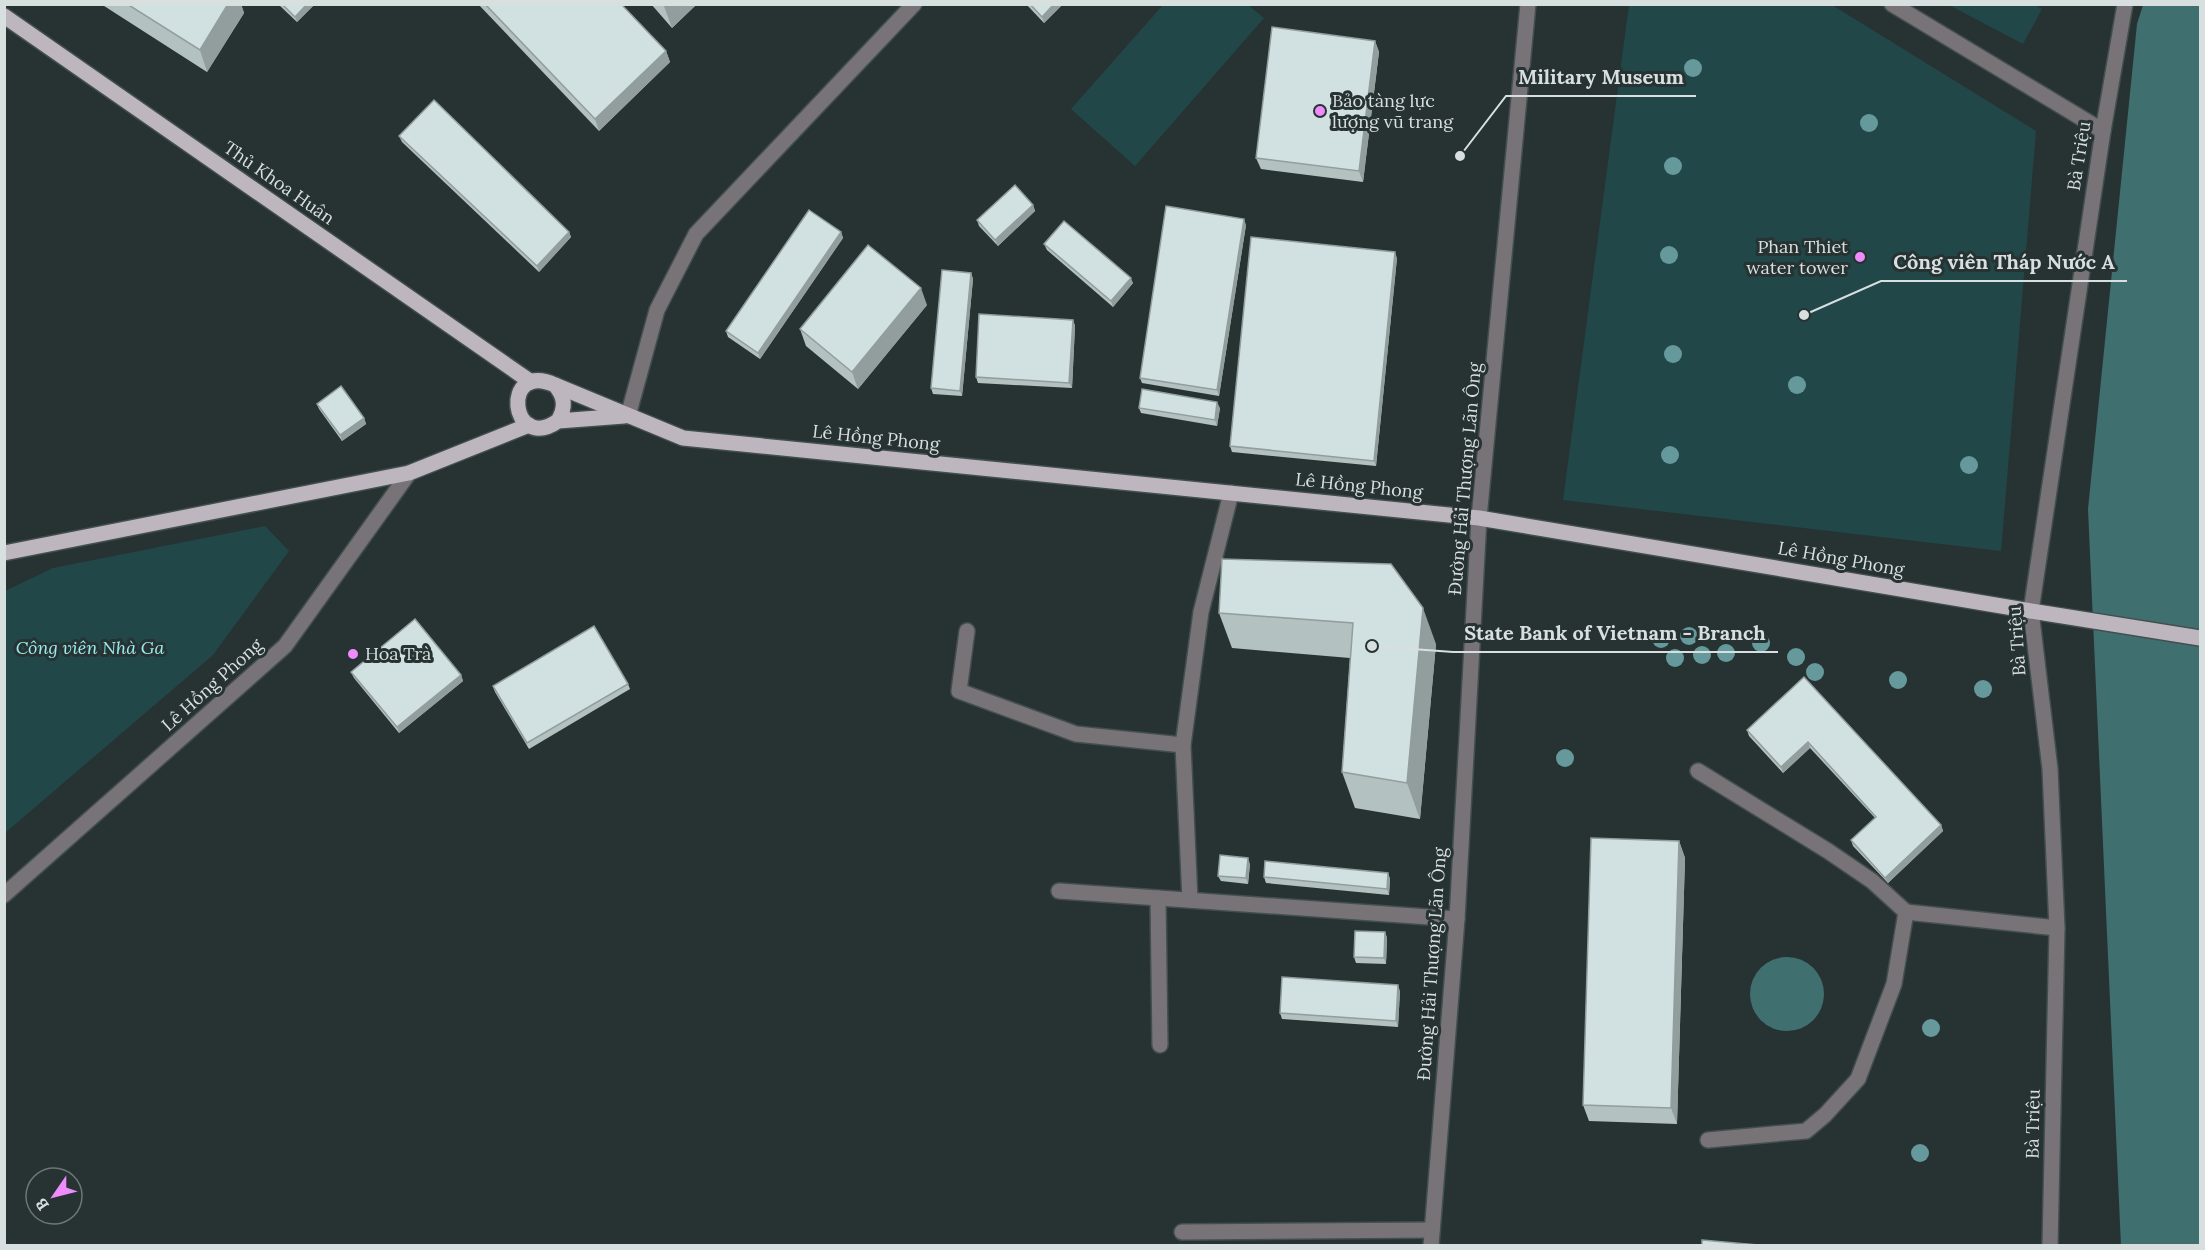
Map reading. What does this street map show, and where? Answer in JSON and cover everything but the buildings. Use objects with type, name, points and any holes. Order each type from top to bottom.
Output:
[{"type":"main road","name":"Thủ Khoa Huân","points":[[4,16],[531,382]]},
{"type":"main road","points":[[4,553],[409,473],[529,425],[544,428],[558,421],[564,407],[564,399],[555,385],[539,380],[531,382],[519,392],[516,406],[519,414],[529,425]]},
{"type":"main road","name":"Lê Hồng Phong","points":[[555,385],[683,438],[1479,518],[2200,638]]},
{"type":"main road","name":"Lê Hồng Phong","points":[[558,421],[628,416]]},
{"type":"street","points":[[628,416],[657,310],[696,234],[914,4]]},
{"type":"street","name":"Đường Hải Thượng Lãn Ông","points":[[1431,1238],[1456,919],[1479,518],[1528,4]]},
{"type":"street","points":[[1892,4],[2103,131]]},
{"type":"street","name":"Bà Triệu","points":[[2050,1245],[2057,928],[2050,769],[2031,611],[2121,7]]},
{"type":"street","name":"Lê Hồng Phong","points":[[4,895],[285,646],[409,473]]},
{"type":"street","points":[[1190,900],[1183,745],[1201,612],[1231,493]]},
{"type":"street","points":[[967,631],[959,691],[1076,734],[1183,745]]},
{"type":"street","points":[[1698,771],[1828,851],[1872,881],[1906,912],[2057,928]]},
{"type":"street","points":[[1059,891],[1456,919]]},
{"type":"street","points":[[1158,898],[1160,1046]]},
{"type":"street","points":[[1708,1140],[1806,1131],[1825,1115],[1858,1079],[1894,984],[1906,912]]},
{"type":"street","points":[[1182,1232],[1431,1238]]},
{"type":"green space","points":[[1163,5],[1248,5],[1264,18],[1135,166],[1071,109]]},
{"type":"green space","points":[[1629,5],[1832,5],[2036,131],[2001,551],[1563,500]]},
{"type":"green space","points":[[1949,5],[2035,5],[2042,9],[2023,44]]},
{"type":"green space","name":"Công viên Nhà Ga","points":[[265,526],[289,551],[213,655],[5,833],[5,591],[53,568]]},
{"type":"shaded area","points":[[2143,5],[2200,5],[2200,1245],[2121,1246],[2088,509],[2137,24]]},
{"type":"shaded area","points":[[1780,957],[1794,957],[1808,963],[1818,973],[1824,987],[1824,1001],[1818,1015],[1808,1025],[1794,1031],[1780,1031],[1766,1025],[1756,1015],[1750,1001],[1750,987],[1756,973],[1766,963]]},
{"type":"place","name":"Bảo tàng lực lượng vũ trang","points":[[1320,111]]},
{"type":"place","name":"Military Museum","points":[[1460,156]]},
{"type":"place","name":"Phan Thiet water tower","points":[[1860,257]]},
{"type":"place","name":"Công viên Tháp Nước A","points":[[1804,315]]},
{"type":"place","name":"State Bank of Vietnam - Branch","points":[[1372,646]]},
{"type":"place","name":"Hoa Trà","points":[[353,654]]}]
